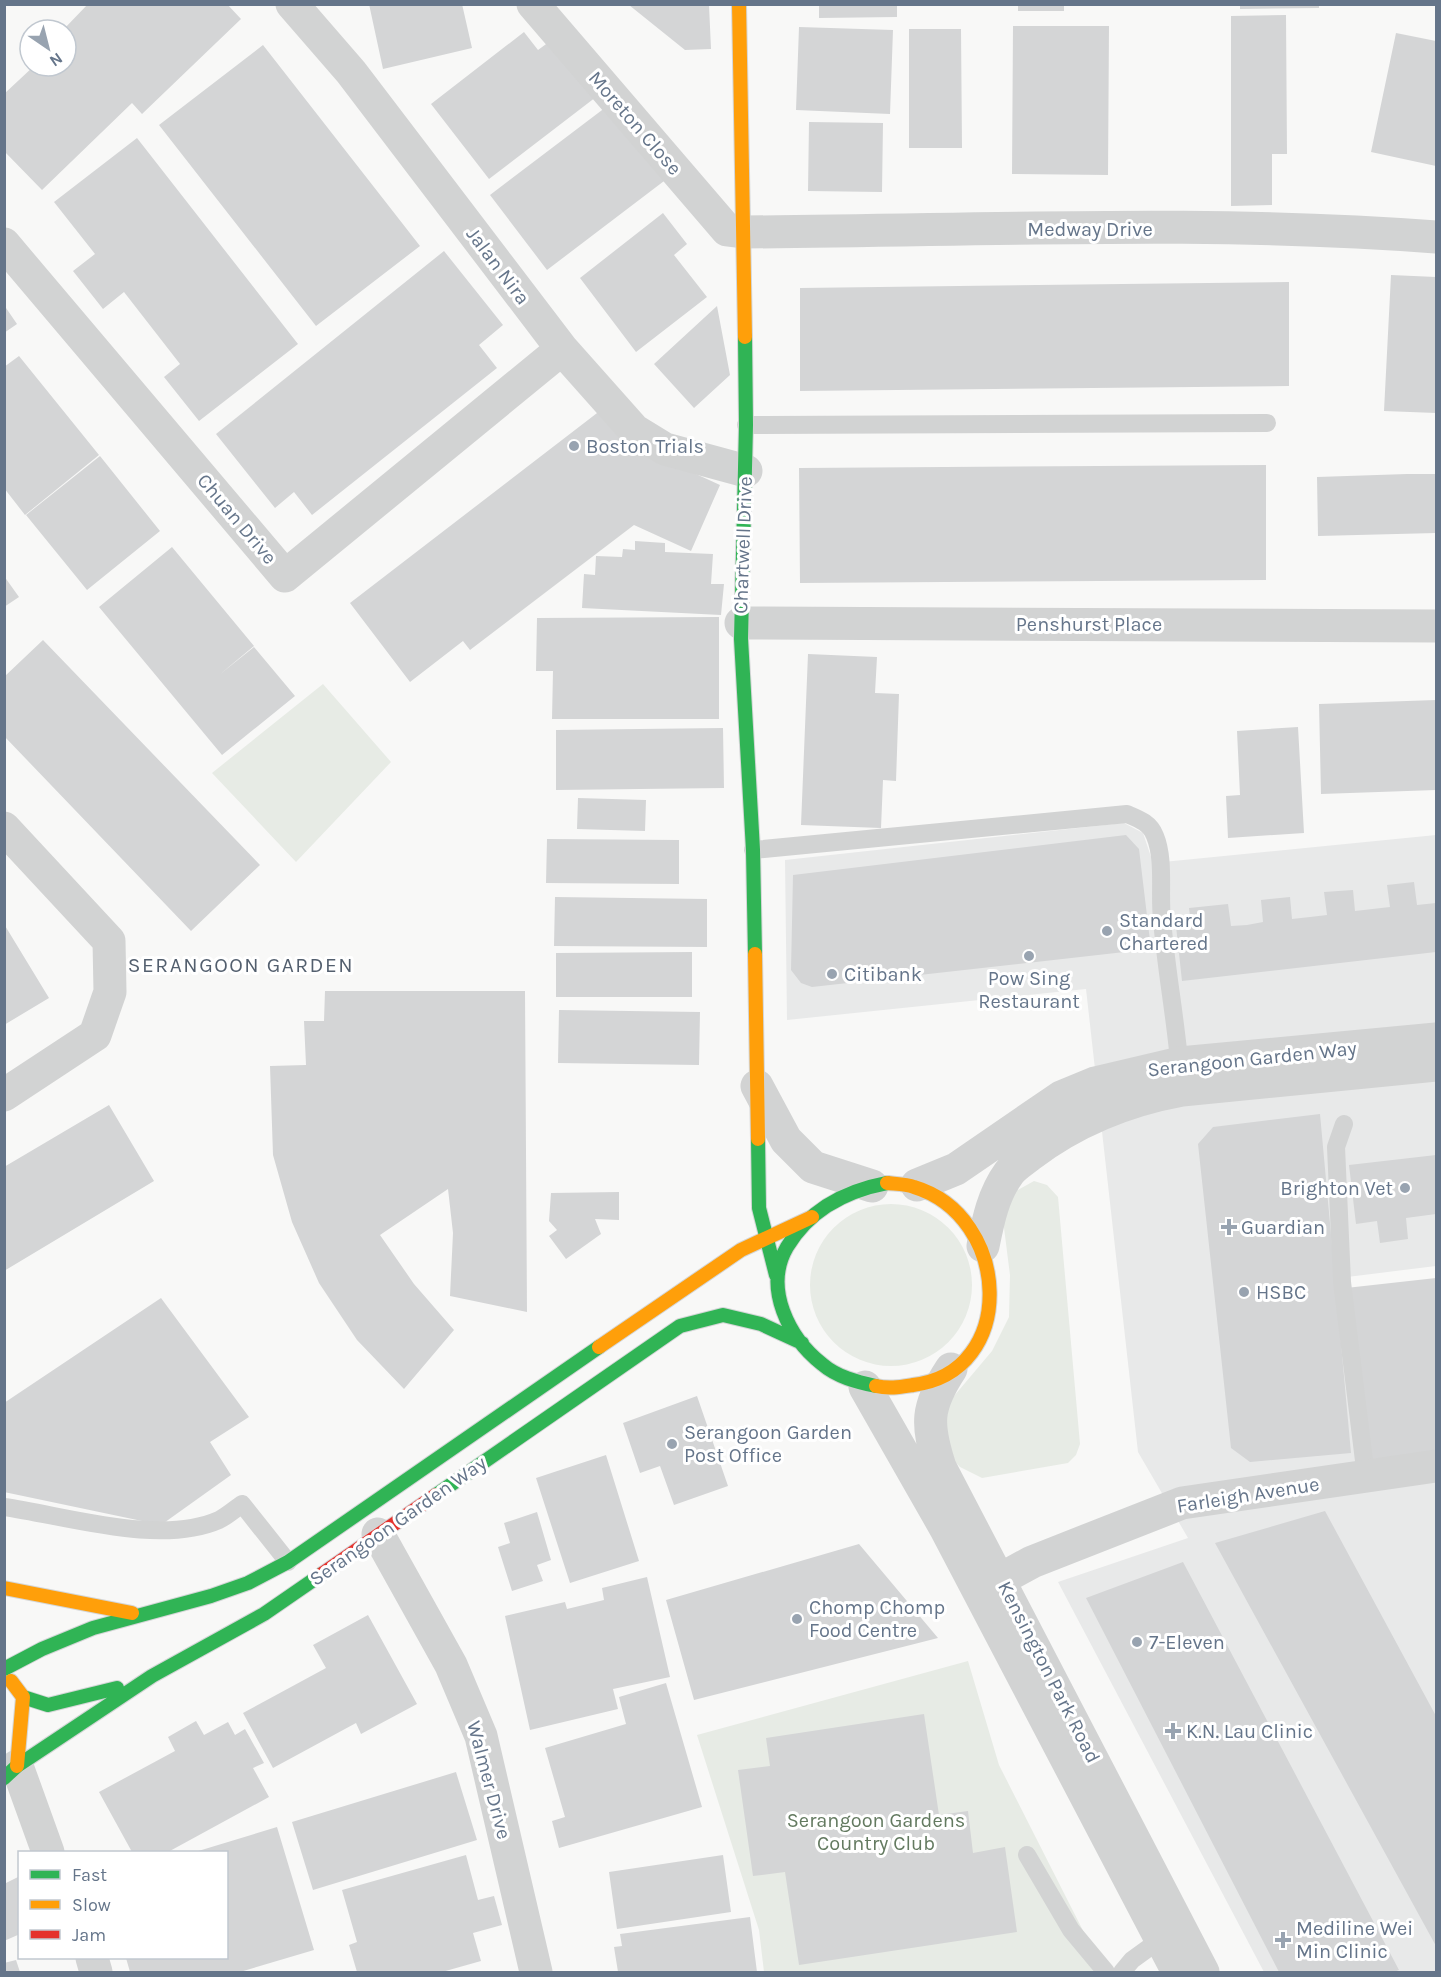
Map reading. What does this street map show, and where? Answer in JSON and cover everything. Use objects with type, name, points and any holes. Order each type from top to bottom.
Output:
[{"type":"street","name":"Jalan Nira","points":[[292,4],[351,72],[562,349],[634,430],[665,448],[746,471]]},
{"type":"street","name":"Moreton Close","points":[[532,4],[727,230],[743,232]]},
{"type":"street","name":"Chartwell Drive","points":[[739,4],[739,154],[743,232],[746,425],[741,623],[753,850],[759,1208],[776,1275]]},
{"type":"street","name":"Medway Drive","points":[[743,232],[1043,228],[1325,229],[1437,237]]},
{"type":"street","name":"Chuan Drive","points":[[4,244],[285,576],[562,349]]},
{"type":"street","name":"Penshurst Place","points":[[741,623],[1437,626]]},
{"type":"street","points":[[4,828],[109,941],[110,992],[95,1035],[4,1095]]},
{"type":"street","name":"Serangoon Garden Way","points":[[1322,1064],[1437,1039]]},
{"type":"street","name":"Serangoon Garden Way","points":[[917,1185],[956,1169],[1060,1097],[1095,1083],[1140,1085],[1181,1077],[1322,1064],[1437,1065]]},
{"type":"street","name":"Serangoon Garden Way","points":[[983,1246],[990,1210],[1010,1171],[1044,1144],[1091,1118],[1140,1085]]},
{"type":"street","name":"Chartwell Drive","points":[[757,1086],[786,1140],[813,1167],[872,1186]]},
{"type":"street","points":[[894,1183],[917,1185],[956,1211],[972,1227],[983,1246],[990,1268],[992,1291],[987,1321],[973,1348],[951,1369],[932,1381],[911,1388],[888,1390],[865,1387],[830,1371],[786,1324],[778,1300],[776,1275],[788,1242],[812,1217],[839,1196],[872,1186],[894,1183]]},
{"type":"street","name":"Serangoon Garden Way","points":[[4,1670],[42,1649],[93,1628],[248,1583],[288,1562],[741,1250],[812,1217]]},
{"type":"street","name":"Serangoon Garden Way","points":[[11,1772],[152,1676],[264,1614],[680,1326],[723,1315],[761,1324],[802,1343]]},
{"type":"street","name":"Kensington Park Road","points":[[951,1369],[938,1389],[929,1417],[930,1436],[940,1467],[1001,1579],[1203,1972]]},
{"type":"street","name":"Kensington Park Road","points":[[865,1387],[946,1529],[1178,1972]]},
{"type":"street","name":"Farleigh Avenue","points":[[1001,1579],[1032,1562],[1182,1503],[1437,1466]]},
{"type":"street","name":"Walmer Drive","points":[[378,1534],[451,1665],[482,1736],[536,1972]]},
{"type":"street","points":[[4,1588],[142,1614]]},
{"type":"street","points":[[4,1670],[23,1698],[48,1705],[100,1694],[152,1676]]},
{"type":"street","points":[[23,1698],[11,1772],[48,1851]]},
{"type":"lane","points":[[746,425],[1267,423]]},
{"type":"lane","points":[[753,850],[1128,814],[1144,820],[1155,836],[1162,921],[1181,1077]]},
{"type":"lane","points":[[1344,1124],[1336,1147],[1342,1282],[1366,1477]]},
{"type":"lane","points":[[4,1507],[154,1532],[192,1528],[220,1520],[242,1504],[288,1562]]},
{"type":"lane","points":[[1027,1855],[1071,1930],[1106,1972]]},
{"type":"lane","points":[[1122,1972],[1132,1960],[1161,1939]]},
{"type":"shaded area","points":[[1124,823],[1143,833],[1153,863],[1436,835],[1436,1266],[1339,1278],[1436,1472],[1436,1972],[1264,1972],[1058,1582],[1188,1538],[1138,1452],[1086,989],[787,1020],[785,860]]},
{"type":"green space","points":[[323,684],[391,762],[296,862],[212,773]]},
{"type":"green space","points":[[1034,1181],[1047,1185],[1058,1197],[1080,1444],[1076,1455],[1068,1463],[982,1478],[960,1467],[949,1455],[943,1440],[949,1402],[992,1351],[1009,1317],[1010,1275],[1003,1220],[1014,1192]]},
{"type":"green space","points":[[891,1204],[907,1205],[922,1210],[936,1217],[948,1228],[959,1240],[966,1254],[971,1269],[971,1301],[966,1316],[959,1330],[948,1342],[936,1353],[922,1360],[907,1365],[891,1366],[875,1365],[860,1360],[846,1353],[834,1342],[823,1330],[816,1316],[811,1301],[810,1285],[811,1269],[816,1254],[823,1240],[834,1228],[846,1217],[860,1210],[875,1205]]},
{"type":"green space","name":"Serangoon Gardens Country Club","points":[[968,1661],[999,1765],[1104,1972],[764,1972],[759,1930],[697,1735]]},
{"type":"building","points":[[88,4],[227,4],[241,19],[142,114],[132,103],[42,190],[4,151],[4,94],[21,78],[78,78],[78,18],[75,18]]},
{"type":"building","points":[[369,4],[462,4],[472,48],[383,69]]},
{"type":"building","points":[[819,4],[897,4],[897,17],[819,18]]},
{"type":"building","points":[[1018,4],[1064,4],[1064,11],[1018,11]]},
{"type":"building","points":[[1240,4],[1319,4],[1319,8],[1240,9]]},
{"type":"building","points":[[629,5],[709,5],[711,49],[685,50]]},
{"type":"building","points":[[1286,15],[1287,154],[1272,154],[1272,205],[1231,206],[1231,16]]},
{"type":"building","points":[[1013,26],[1109,26],[1108,175],[1012,174]]},
{"type":"building","points":[[799,27],[893,30],[890,114],[796,110]]},
{"type":"building","points":[[909,29],[961,29],[962,148],[909,148]]},
{"type":"building","points":[[524,32],[538,50],[553,39],[596,97],[489,179],[431,104]]},
{"type":"building","points":[[1396,33],[1436,41],[1436,166],[1371,152]]},
{"type":"building","points":[[263,45],[420,246],[316,326],[159,125]]},
{"type":"building","points":[[610,104],[668,178],[547,270],[490,195]]},
{"type":"building","points":[[809,122],[883,123],[882,192],[808,191]]},
{"type":"building","points":[[137,138],[298,344],[199,421],[164,377],[180,364],[124,292],[103,309],[73,271],[95,254],[54,202]]},
{"type":"building","points":[[663,213],[687,244],[674,255],[707,297],[636,352],[580,278]]},
{"type":"building","points":[[444,251],[503,325],[479,345],[497,368],[312,515],[294,492],[275,508],[216,434]]},
{"type":"building","points":[[1391,275],[1436,277],[1436,413],[1384,411]]},
{"type":"building","points":[[1289,282],[1289,386],[800,391],[800,288]]},
{"type":"building","points":[[4,305],[17,324],[4,333]]},
{"type":"building","points":[[717,306],[730,375],[694,408],[654,364]]},
{"type":"building","points":[[19,356],[99,455],[25,515],[4,488],[4,367]]},
{"type":"building","points":[[601,410],[626,442],[720,485],[691,551],[634,525],[470,650],[463,641],[410,682],[350,603]]},
{"type":"building","points":[[100,456],[160,531],[87,590],[26,515]]},
{"type":"building","points":[[1266,465],[1266,580],[800,583],[799,468]]},
{"type":"building","points":[[1436,474],[1436,533],[1318,536],[1317,477]]},
{"type":"building","points":[[635,541],[665,543],[665,552],[713,554],[711,584],[724,584],[721,615],[582,608],[584,574],[595,575],[596,556],[622,557],[623,549],[635,550]]},
{"type":"building","points":[[172,547],[254,646],[219,675],[254,647],[295,696],[222,755],[99,607]]},
{"type":"building","points":[[4,576],[19,597],[4,607]]},
{"type":"building","points":[[719,617],[719,719],[552,719],[553,671],[536,671],[537,618]]},
{"type":"building","points":[[43,640],[260,865],[191,931],[4,736],[4,677]]},
{"type":"building","points":[[808,654],[877,657],[875,693],[899,694],[896,781],[883,780],[881,828],[801,825]]},
{"type":"building","points":[[1436,700],[1436,790],[1321,794],[1319,704]]},
{"type":"building","points":[[1298,727],[1304,833],[1228,838],[1226,796],[1240,795],[1237,731]]},
{"type":"building","points":[[723,728],[724,788],[556,790],[556,730]]},
{"type":"building","points":[[578,798],[646,800],[645,831],[577,829]]},
{"type":"building","points":[[1126,835],[1139,849],[1151,949],[812,987],[801,983],[791,970],[793,875]]},
{"type":"building","points":[[547,839],[679,840],[679,884],[546,883]]},
{"type":"building","points":[[1414,882],[1417,905],[1436,903],[1436,952],[1182,981],[1175,917],[1190,916],[1189,908],[1228,904],[1231,926],[1247,925],[1263,922],[1261,900],[1290,897],[1292,919],[1327,915],[1324,892],[1353,890],[1355,911],[1390,907],[1387,885]]},
{"type":"building","points":[[555,897],[707,899],[707,947],[554,946]]},
{"type":"building","points":[[4,924],[49,998],[4,1025]]},
{"type":"building","points":[[692,952],[692,997],[556,997],[556,953]]},
{"type":"building","points":[[325,991],[525,991],[527,1312],[450,1296],[453,1233],[448,1189],[380,1235],[414,1284],[454,1330],[404,1389],[357,1340],[319,1283],[292,1222],[273,1155],[270,1066],[306,1065],[304,1021],[324,1021]]},
{"type":"building","points":[[559,1010],[700,1012],[699,1065],[558,1063]]},
{"type":"building","points":[[109,1105],[154,1181],[4,1271],[4,1167]]},
{"type":"building","points":[[1320,1114],[1351,1453],[1250,1462],[1231,1448],[1198,1144],[1213,1127]]},
{"type":"building","points":[[1436,1155],[1436,1214],[1406,1218],[1408,1239],[1380,1243],[1377,1221],[1356,1224],[1349,1165]]},
{"type":"building","points":[[619,1192],[619,1220],[595,1219],[601,1234],[566,1259],[549,1236],[557,1230],[549,1221],[551,1193]]},
{"type":"building","points":[[1436,1278],[1436,1452],[1365,1460],[1346,1288]]},
{"type":"building","points":[[161,1298],[249,1417],[210,1442],[231,1475],[161,1525],[4,1492],[4,1403]]},
{"type":"building","name":"Serangoon Garden Post Office","points":[[697,1396],[728,1486],[674,1505],[660,1466],[640,1473],[623,1423]]},
{"type":"building","points":[[606,1455],[639,1561],[570,1583],[536,1478]]},
{"type":"building","points":[[1325,1511],[1436,1716],[1436,1946],[1215,1543]]},
{"type":"building","points":[[537,1512],[551,1560],[537,1565],[543,1581],[512,1591],[498,1547],[510,1543],[504,1523]]},
{"type":"building","name":"Chomp Chomp Food Centre","points":[[859,1544],[938,1638],[694,1700],[666,1600]]},
{"type":"building","points":[[1183,1562],[1399,1970],[1394,1972],[1279,1972],[1086,1598]]},
{"type":"building","points":[[647,1577],[670,1677],[613,1689],[618,1709],[530,1730],[505,1616],[565,1602],[567,1609],[604,1600],[602,1588]]},
{"type":"building","points":[[368,1615],[417,1704],[361,1734],[356,1723],[273,1768],[243,1713],[326,1668],[313,1645]]},
{"type":"building","points":[[666,1683],[702,1807],[559,1848],[552,1821],[565,1817],[545,1748],[626,1724],[619,1697]]},
{"type":"building","points":[[924,1714],[939,1815],[968,1811],[973,1853],[1005,1847],[1017,1932],[799,1965],[785,1872],[753,1876],[738,1770],[770,1766],[766,1738]]},
{"type":"building","points":[[196,1721],[204,1735],[228,1722],[235,1735],[245,1729],[264,1763],[253,1768],[269,1797],[170,1851],[131,1851],[99,1792],[175,1751],[168,1737]]},
{"type":"building","points":[[456,1772],[477,1840],[313,1890],[292,1822]]},
{"type":"building","points":[[277,1827],[314,1950],[240,1972],[130,1972],[126,1959],[228,1959],[228,1851],[198,1851]]},
{"type":"building","points":[[466,1855],[478,1900],[494,1896],[502,1925],[473,1933],[481,1961],[442,1972],[357,1972],[349,1945],[357,1942],[342,1890]]},
{"type":"building","points":[[723,1855],[731,1912],[617,1929],[609,1872]]},
{"type":"building","points":[[18,1877],[18,1935],[4,1941],[4,1884]]},
{"type":"building","points":[[750,1917],[757,1972],[618,1972],[614,1947],[622,1946],[620,1934]]},
{"type":"building","points":[[16,1960],[20,1972],[4,1972],[4,1963]]},
{"type":"traffic: fast","points":[[745,337],[746,425],[741,639],[753,850],[755,954]]},
{"type":"traffic: fast","points":[[758,1139],[759,1208],[776,1275]]},
{"type":"traffic: fast","points":[[876,1386],[855,1381],[834,1372],[822,1364],[799,1341],[783,1311],[778,1279],[780,1263],[787,1247],[796,1234],[817,1213],[843,1197],[887,1183]]},
{"type":"traffic: fast","points":[[436,1495],[680,1326],[723,1315],[761,1324],[802,1343]]},
{"type":"traffic: fast","points":[[4,1669],[42,1649],[93,1628],[211,1596],[248,1583],[288,1562],[599,1347]]},
{"type":"traffic: fast","points":[[4,1778],[17,1766],[152,1676],[264,1614],[322,1574]]},
{"type":"traffic: fast","points":[[23,1697],[48,1705],[117,1688]]},
{"type":"traffic: slow","points":[[739,4],[745,337]]},
{"type":"traffic: slow","points":[[755,954],[758,1139]]},
{"type":"traffic: slow","points":[[876,1386],[890,1388],[913,1385],[947,1374],[972,1353],[985,1324],[990,1292],[984,1259],[970,1228],[946,1203],[914,1187],[887,1183]]},
{"type":"traffic: slow","points":[[599,1347],[741,1250],[812,1217]]},
{"type":"traffic: slow","points":[[4,1588],[132,1613]]},
{"type":"traffic: slow","points":[[11,1681],[23,1697],[17,1766]]},
{"type":"traffic: jam","points":[[322,1574],[436,1495]]},
{"type":"place","name":"Boston Trials","points":[[574,446]]},
{"type":"place","name":"Standard Chartered","points":[[1107,931]]},
{"type":"place","name":"Pow Sing Restaurant","points":[[1029,956]]},
{"type":"place","name":"Citibank","points":[[832,974]]},
{"type":"place","name":"Brighton Vet","points":[[1405,1188]]},
{"type":"place","name":"Guardian","points":[[1229,1227]]},
{"type":"place","name":"HSBC","points":[[1244,1292]]},
{"type":"place","name":"Serangoon Garden Post Office","points":[[672,1444]]},
{"type":"place","name":"Chomp Chomp Food Centre","points":[[797,1619]]},
{"type":"place","name":"7-Eleven","points":[[1137,1642]]},
{"type":"place","name":"K.N. Lau Clinic","points":[[1173,1731]]},
{"type":"place","name":"Mediline Wei Min Clinic","points":[[1283,1940]]},
{"type":"district","name":"SERANGOON GARDEN","points":[[241,965]]}]
